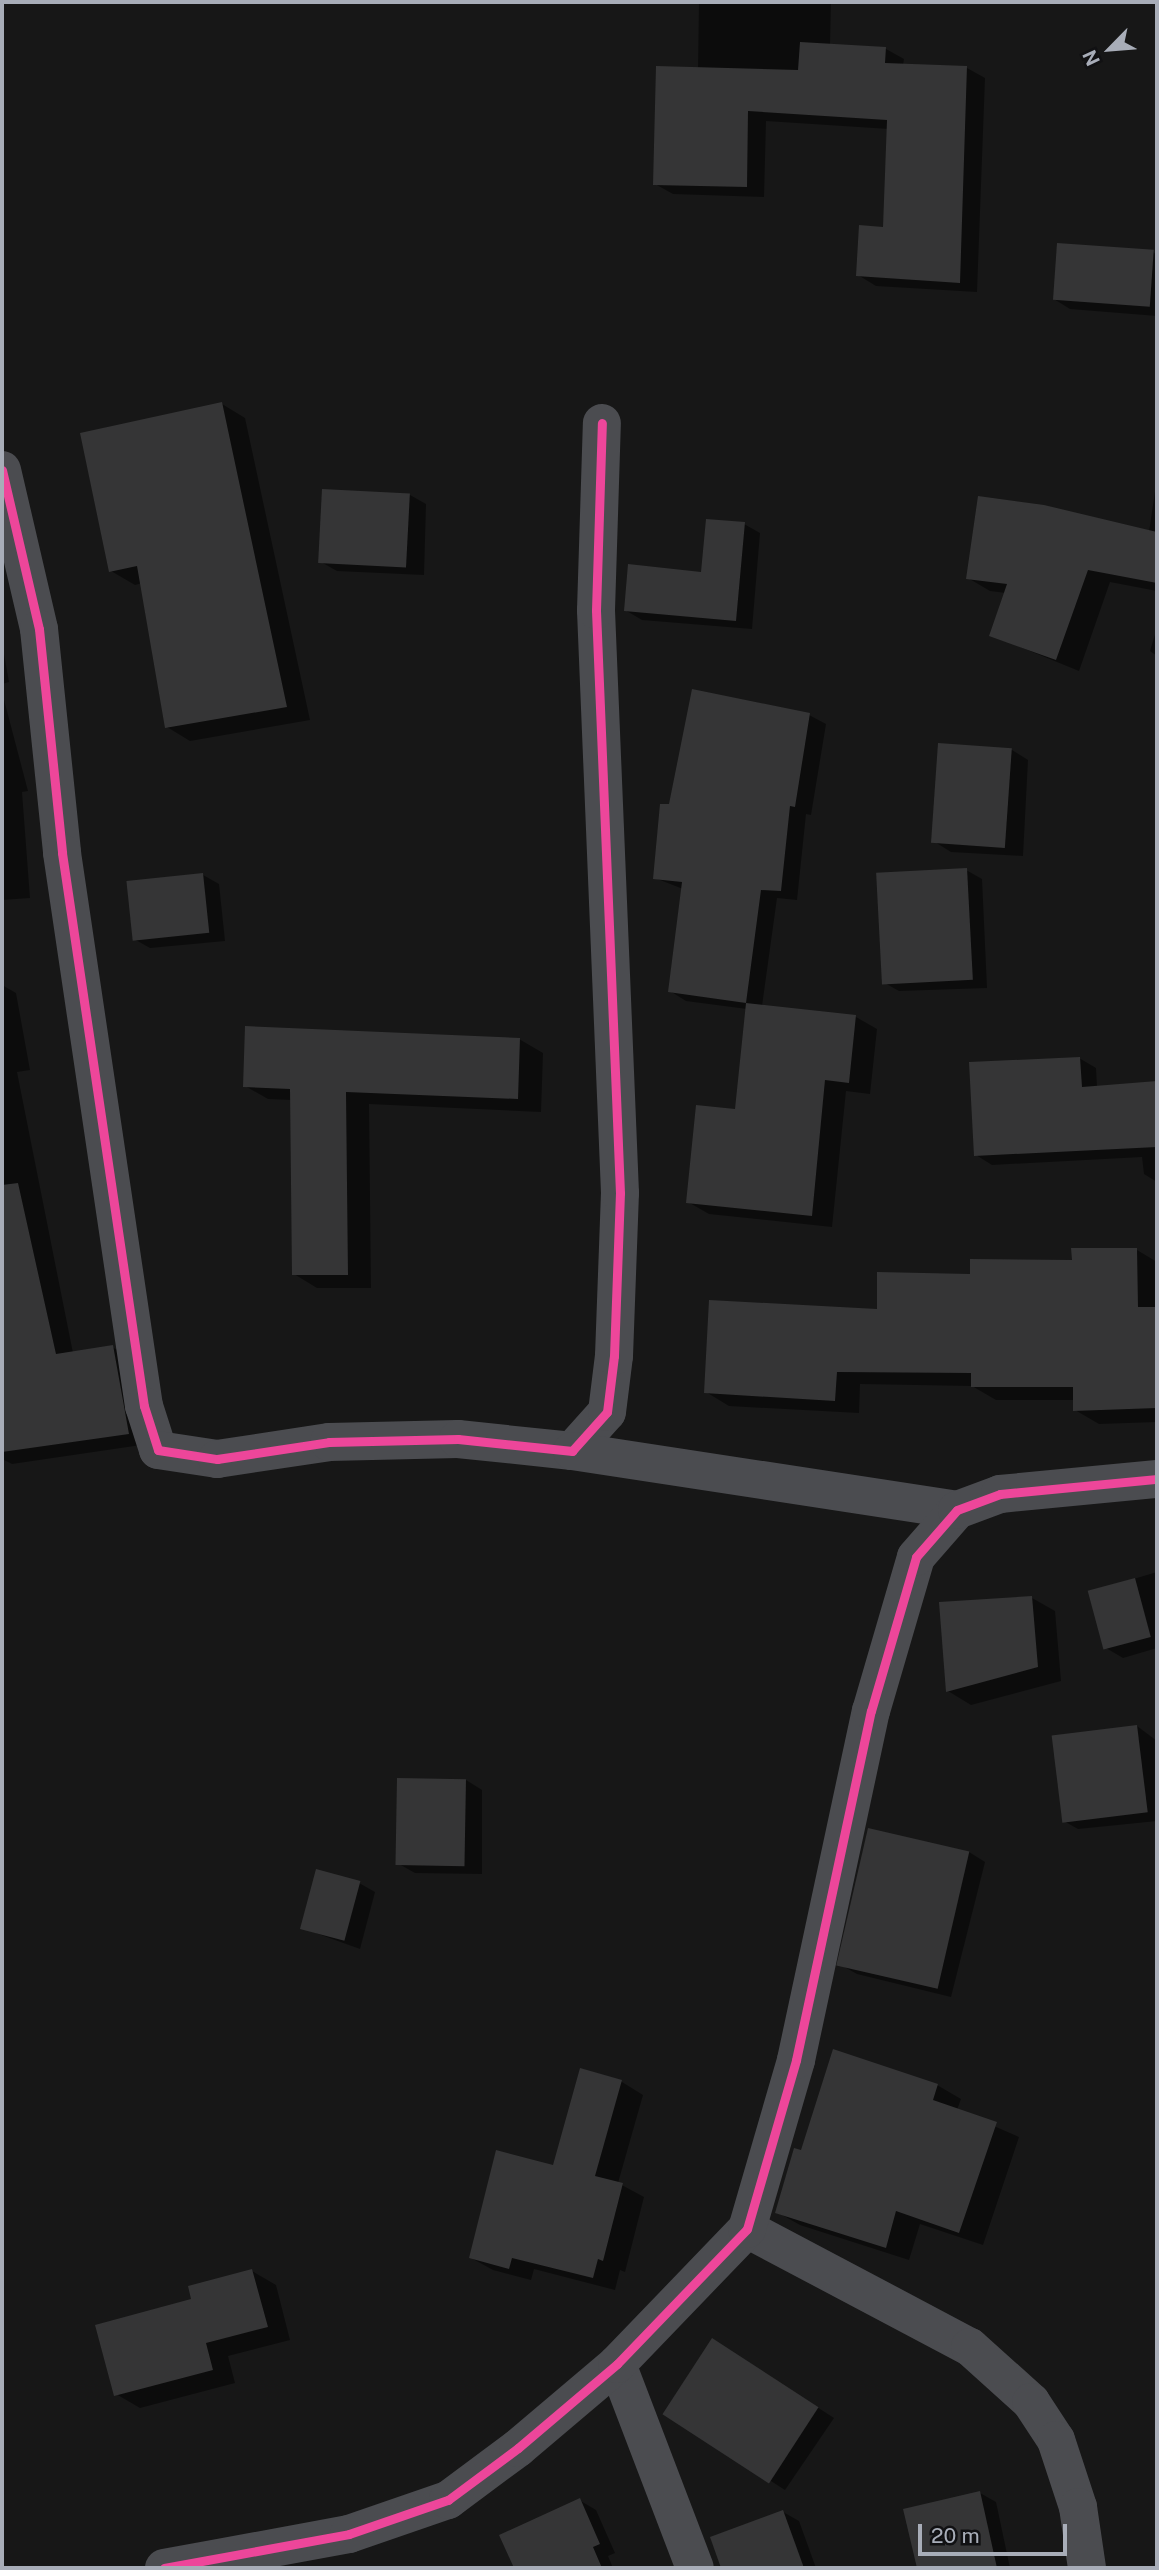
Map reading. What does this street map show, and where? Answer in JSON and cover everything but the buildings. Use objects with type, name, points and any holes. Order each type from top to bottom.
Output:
[{"type":"street","points":[[572,1451],[607,1412],[614,1356],[620,1193],[596,610],[602,423]]},
{"type":"street","points":[[2,470],[39,629],[62,853],[144,1406],[158,1450],[217,1459],[329,1443],[458,1439],[572,1451],[957,1510]]},
{"type":"street","points":[[164,2568],[349,2534],[448,2500],[518,2448],[617,2364],[747,2229],[796,2060],[871,1712],[916,1557],[957,1510],[1000,1494],[1157,1479]]},
{"type":"street","points":[[747,2229],[970,2347],[1031,2402],[1056,2440],[1078,2507],[1087,2568]]},
{"type":"street","points":[[617,2364],[695,2568]]},
{"type":"cycle path","points":[[2,470],[39,629],[62,853],[144,1406],[158,1450],[217,1459],[329,1442],[458,1439],[572,1451],[607,1412],[614,1356],[620,1193],[596,610],[602,423]]},
{"type":"cycle path","points":[[164,2568],[349,2534],[448,2500],[518,2448],[617,2364],[747,2229],[796,2060],[871,1711],[916,1557],[957,1510],[1000,1494],[1157,1479]]}]
